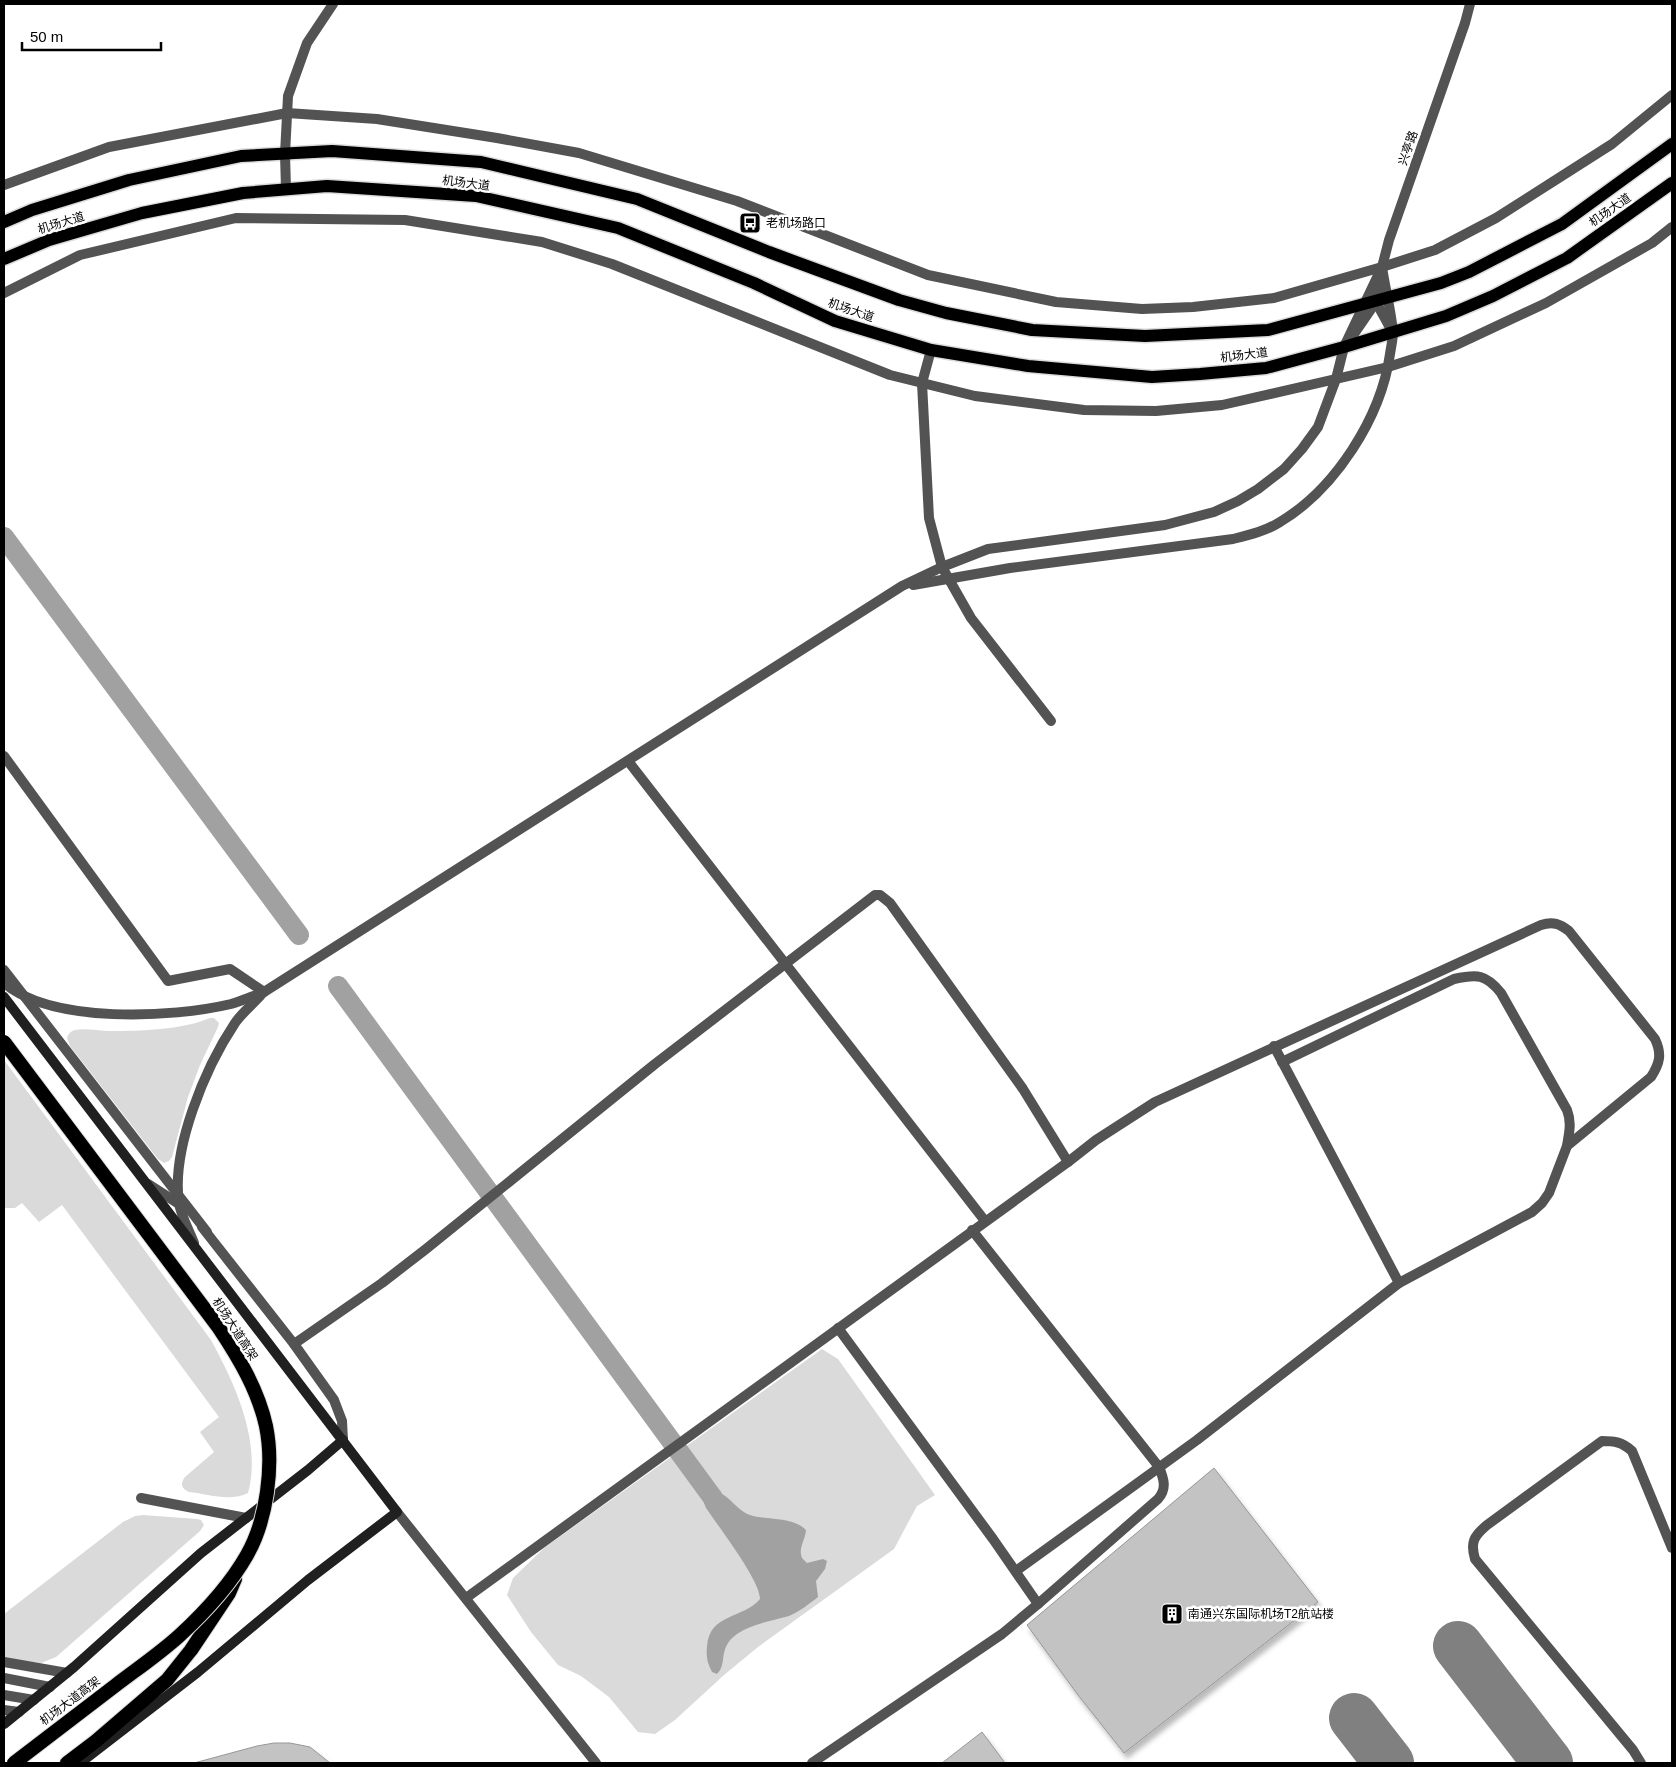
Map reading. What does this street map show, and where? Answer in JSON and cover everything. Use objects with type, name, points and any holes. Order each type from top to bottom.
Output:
[{"type":"highway","name":"机场大道高架","points":[[4,1042],[219,1328],[240,1361],[256,1395],[266,1427],[269,1460],[268,1490],[261,1521],[248,1554],[221,1592],[179,1636],[14,1763]]},
{"type":"highway","points":[[67,1763],[96,1741],[167,1680],[212,1620],[229,1593],[248,1554]]},
{"type":"main road","name":"机场大道","points":[[4,222],[32,210],[129,180],[241,156],[332,151],[481,162],[637,198],[768,252],[899,300],[946,313],[1032,330],[1145,336],[1268,330],[1441,283],[1469,272],[1562,224],[1672,144]]},
{"type":"main road","name":"机场大道","points":[[4,259],[49,240],[142,213],[243,193],[327,186],[476,196],[618,228],[754,283],[835,321],[931,350],[1028,366],[1152,377],[1266,368],[1393,333],[1446,316],[1567,258],[1672,183]]},
{"type":"main road","points":[[4,998],[398,1512],[308,1580],[198,1672],[80,1763]]},
{"type":"main road","points":[[4,1724],[67,1673],[201,1554],[343,1440]]},
{"type":"street","points":[[286,190],[285,154],[288,96],[307,43],[333,4]]},
{"type":"street","name":"兴亭路","points":[[264,992],[902,586],[942,567],[988,549],[1165,525],[1189,520],[1214,512],[1238,501],[1258,489],[1284,469],[1318,427],[1336,380],[1344,347],[1376,302],[1389,240],[1470,4]]},
{"type":"street","points":[[4,185],[109,147],[287,113],[377,120],[497,138],[579,153],[737,201],[928,275],[1056,302],[1142,309],[1194,307],[1274,298],[1434,250],[1496,218],[1612,144],[1672,95]]},
{"type":"street","points":[[4,293],[80,255],[236,218],[405,220],[542,242],[612,264],[881,371],[922,384],[975,396],[1084,410],[1156,410],[1222,406],[1388,367],[1454,346],[1546,303],[1652,243],[1672,227]]},
{"type":"street","points":[[902,586],[1010,568],[1233,540],[1279,523],[1304,505],[1326,484],[1344,462],[1365,427],[1379,395],[1388,367],[1393,333],[1376,302]]},
{"type":"street","points":[[931,350],[922,384],[929,518],[942,567],[971,618],[1051,721]]},
{"type":"street","points":[[4,756],[168,982],[230,969],[264,992]]},
{"type":"street","points":[[628,761],[985,1221]]},
{"type":"street","points":[[294,1344],[382,1283],[655,1064],[786,965],[870,898],[880,895],[885,897],[1023,1089],[1068,1162]]},
{"type":"street","points":[[466,1598],[1096,1140],[1155,1102],[1549,922],[1556,923],[1569,931],[1655,1040],[1659,1048],[1660,1058],[1651,1077],[1567,1146]]},
{"type":"street","points":[[4,970],[179,1200],[207,1232],[294,1344],[334,1400],[342,1421],[343,1440]]},
{"type":"street","points":[[1016,1571],[1197,1440],[1399,1283],[1532,1212],[1550,1193],[1567,1146],[1570,1118],[1500,993],[1484,977],[1471,975],[1454,979],[1282,1062]]},
{"type":"street","points":[[4,983],[31,1000],[57,1008],[98,1013],[145,1015],[200,1010],[232,1004],[264,992]]},
{"type":"street","points":[[196,1249],[179,1200],[178,1173],[186,1136],[200,1089],[217,1052],[236,1021],[264,992]]},
{"type":"street","points":[[1274,1046],[1399,1283]]},
{"type":"street","points":[[148,1184],[179,1200]]},
{"type":"street","points":[[812,1763],[1002,1634],[1163,1494],[1165,1486],[1158,1467],[972,1230]]},
{"type":"street","points":[[838,1328],[1016,1571],[1038,1604]]},
{"type":"street","points":[[1641,1763],[1634,1750],[1475,1559],[1472,1548],[1474,1539],[1487,1525],[1602,1441],[1614,1441],[1624,1444],[1632,1451],[1672,1548]]},
{"type":"street","points":[[141,1498],[246,1518]]},
{"type":"street","points":[[398,1512],[596,1763]]},
{"type":"street","points":[[4,1662],[67,1673]]},
{"type":"street","points":[[4,1678],[50,1687]]},
{"type":"street","points":[[4,1695],[34,1700]]},
{"type":"street","points":[[4,1710],[19,1712]]},
{"type":"shaded area","points":[[214,1018],[219,1023],[218,1027],[200,1065],[188,1097],[172,1157],[164,1163],[158,1159],[70,1046],[67,1038],[75,1030],[122,1031],[161,1029],[187,1025]]},
{"type":"shaded area","points":[[4,1060],[211,1340],[237,1394],[249,1434],[252,1454],[248,1493],[234,1497],[219,1497],[189,1492],[184,1489],[182,1482],[185,1477],[214,1452],[200,1432],[219,1417],[62,1205],[39,1222],[22,1203],[15,1208],[4,1208]]},
{"type":"shaded area","points":[[822,1349],[838,1359],[935,1495],[917,1506],[894,1549],[758,1647],[675,1720],[655,1734],[638,1732],[609,1697],[581,1676],[558,1665],[531,1632],[507,1595],[513,1578],[544,1548]]},
{"type":"shaded area","points":[[715,1491],[725,1496],[745,1513],[757,1517],[787,1521],[800,1526],[806,1530],[801,1548],[802,1558],[807,1563],[823,1559],[827,1561],[825,1569],[816,1581],[818,1597],[804,1608],[789,1616],[755,1625],[737,1634],[727,1645],[722,1666],[717,1674],[712,1672],[707,1659],[709,1635],[721,1622],[745,1610],[760,1599],[758,1590],[746,1567],[706,1508],[703,1500],[708,1492]]},
{"type":"shaded area","points":[[135,1516],[197,1519],[201,1520],[204,1525],[200,1531],[56,1657],[41,1663],[4,1659],[4,1614],[123,1522]]},
{"type":"building","name":"南通兴东国际机场T2航站楼","points":[[1214,1468],[1318,1602],[1124,1753],[1078,1695],[1027,1625]]},
{"type":"building","points":[[982,1732],[1005,1763],[942,1763]]},
{"type":"building","points":[[290,1743],[310,1747],[330,1763],[194,1763],[257,1746]]},
{"type":"waterway","points":[[4,537],[299,935]]},
{"type":"waterway","points":[[338,986],[713,1498]]},
{"type":"taxiway","points":[[1458,1646],[1548,1763]]},
{"type":"taxiway","points":[[1354,1718],[1389,1763]]},
{"type":"place","name":"老机场路口","points":[[750,223]]},
{"type":"place","name":"南通兴东国际机场T2航站楼","points":[[1172,1614]]}]
